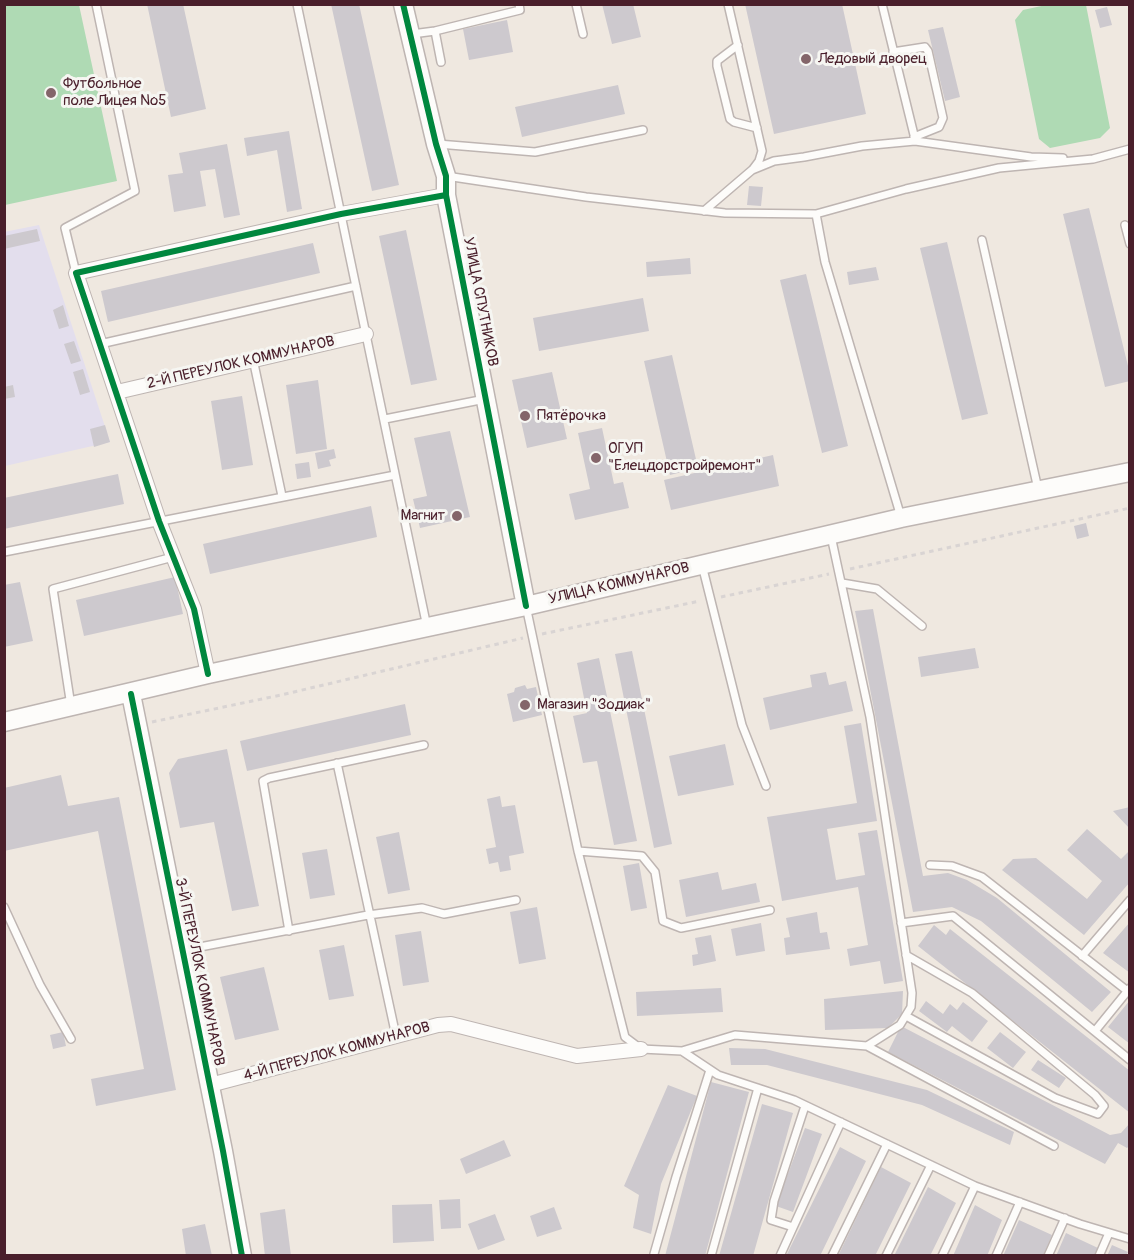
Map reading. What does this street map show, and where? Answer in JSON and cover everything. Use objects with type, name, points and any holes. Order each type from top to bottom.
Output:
[{"type":"street","name":"УЛИЦА СПУТНИКОВ","points":[[403,4],[436,144],[446,176],[446,195],[526,606]]},
{"type":"street","points":[[208,674],[194,609],[159,521],[76,273],[341,214],[446,195]]},
{"type":"street","name":"2-Й ПЕРЕУЛОК КОММУНАРОВ","points":[[117,392],[366,334]]},
{"type":"street","name":"УЛИЦА КОММУНАРОВ","points":[[4,722],[131,694],[208,674],[526,606],[901,518],[1130,472]]},
{"type":"street","name":"3-Й ПЕРЕУЛОК КОММУНАРОВ","points":[[131,694],[242,1256]]},
{"type":"street","name":"4-Й ПЕРЕУЛОК КОММУНАРОВ","points":[[210,1085],[438,1025],[451,1024],[577,1056],[641,1049]]},
{"type":"lane","points":[[76,273],[64,228],[135,191],[96,4]]},
{"type":"lane","points":[[297,4],[427,627]]},
{"type":"lane","points":[[410,34],[435,31],[520,10],[519,4]]},
{"type":"lane","points":[[576,4],[583,34]]},
{"type":"lane","points":[[704,211],[752,170],[759,161],[762,150],[728,4]]},
{"type":"lane","points":[[882,4],[915,139]]},
{"type":"lane","points":[[435,31],[441,62]]},
{"type":"lane","points":[[738,45],[717,61],[717,66],[730,119],[757,128]]},
{"type":"lane","points":[[894,52],[925,47],[928,51],[943,118],[939,127],[915,139]]},
{"type":"lane","points":[[436,144],[535,152],[643,130]]},
{"type":"lane","points":[[752,170],[774,161],[915,139],[1031,157],[1092,159]]},
{"type":"lane","points":[[446,176],[586,197],[704,211],[816,214],[906,189],[999,168],[1092,159],[1130,149]]},
{"type":"lane","points":[[816,214],[825,262],[901,518]]},
{"type":"lane","points":[[1125,225],[1130,244]]},
{"type":"lane","points":[[982,240],[1038,489]]},
{"type":"lane","points":[[100,344],[356,286]]},
{"type":"lane","points":[[253,359],[282,496]]},
{"type":"lane","points":[[385,419],[487,399]]},
{"type":"lane","points":[[4,552],[395,475]]},
{"type":"lane","points":[[831,534],[870,717],[912,993],[911,1007],[900,1025],[867,1046]]},
{"type":"lane","points":[[71,706],[53,589],[173,557]]},
{"type":"lane","points":[[702,565],[742,725],[766,786]]},
{"type":"lane","points":[[842,583],[877,589],[922,626]]},
{"type":"lane","points":[[526,606],[578,851],[625,1037],[641,1049],[682,1052],[735,1035],[867,1046],[1054,1146]]},
{"type":"lane","points":[[290,930],[263,781],[424,745]]},
{"type":"lane","points":[[337,763],[396,1037]]},
{"type":"lane","points":[[578,851],[642,856],[655,873],[663,921],[681,928],[770,910]]},
{"type":"lane","points":[[930,865],[952,866],[982,877],[1129,991],[1095,1031]]},
{"type":"lane","points":[[182,950],[368,915],[422,908],[444,914],[516,900]]},
{"type":"lane","points":[[1082,956],[1130,900]]},
{"type":"lane","points":[[4,907],[40,985],[72,1040]]},
{"type":"lane","points":[[901,923],[953,916],[1130,1060]]},
{"type":"lane","points":[[906,955],[972,993],[1095,1095],[1104,1106],[1098,1114],[1055,1098],[906,1016]]},
{"type":"lane","points":[[682,1052],[718,1075],[805,1106],[975,1186],[1130,1239]]},
{"type":"lane","points":[[654,1254],[710,1070]]},
{"type":"lane","points":[[711,1256],[758,1088]]},
{"type":"lane","points":[[793,1227],[771,1220],[774,1201],[805,1106]]},
{"type":"lane","points":[[780,1256],[841,1122]]},
{"type":"lane","points":[[832,1256],[887,1144]]},
{"type":"lane","points":[[886,1256],[931,1165]]},
{"type":"lane","points":[[942,1256],[975,1186]]},
{"type":"lane","points":[[996,1256],[1020,1202]]},
{"type":"lane","points":[[1048,1256],[1065,1218]]},
{"type":"lane","points":[[1099,1256],[1109,1233]]},
{"type":"path","points":[[137,725],[281,695],[532,636],[840,572],[1130,508]]},
{"type":"shaded area","points":[[39,225],[110,442],[5,466],[4,232]]},
{"type":"green space","name":"Футбольное поле Лицея №5","points":[[4,5],[79,5],[117,181],[5,205]]},
{"type":"green space","points":[[1046,5],[1086,5],[1110,128],[1100,138],[1050,148],[1039,139],[1015,20],[1023,10]]},
{"type":"building","points":[[147,4],[183,4],[206,109],[171,117]]},
{"type":"building","points":[[331,4],[359,4],[399,185],[372,191]]},
{"type":"building","points":[[602,4],[633,4],[641,37],[612,44]]},
{"type":"building","name":"Ледовый дворец","points":[[745,4],[842,4],[866,114],[774,134]]},
{"type":"building","points":[[1107,7],[1112,25],[1100,28],[1095,10]]},
{"type":"building","points":[[507,20],[513,52],[469,60],[463,29]]},
{"type":"building","points":[[943,27],[960,97],[945,101],[928,30]]},
{"type":"building","points":[[618,85],[625,114],[522,137],[515,107]]},
{"type":"building","points":[[289,131],[302,209],[287,212],[277,150],[247,156],[244,138]]},
{"type":"building","points":[[227,144],[240,215],[224,218],[215,169],[200,171],[206,206],[174,212],[168,175],[183,173],[179,153]]},
{"type":"building","points":[[749,186],[763,187],[761,206],[747,205]]},
{"type":"building","points":[[1089,208],[1130,374],[1130,381],[1105,387],[1063,214]]},
{"type":"building","points":[[37,229],[40,241],[4,249],[4,236]]},
{"type":"building","points":[[406,230],[437,380],[411,385],[379,236]]},
{"type":"building","points":[[947,242],[988,414],[962,420],[920,248]]},
{"type":"building","points":[[313,243],[320,273],[108,322],[101,291]]},
{"type":"building","points":[[690,258],[691,274],[647,277],[646,262]]},
{"type":"building","points":[[876,267],[879,280],[849,285],[847,272]]},
{"type":"building","points":[[806,274],[848,446],[822,453],[780,280]]},
{"type":"building","points":[[643,298],[649,331],[539,351],[533,318]]},
{"type":"building","points":[[63,305],[69,326],[59,329],[53,310]]},
{"type":"building","points":[[74,341],[81,361],[71,364],[64,344]]},
{"type":"building","points":[[672,355],[698,468],[670,475],[644,361]]},
{"type":"building","points":[[83,369],[90,392],[80,395],[73,372]]},
{"type":"building","points":[[552,372],[567,439],[527,448],[512,380]]},
{"type":"building","points":[[318,380],[327,449],[296,454],[286,385]]},
{"type":"building","points":[[13,385],[15,397],[4,399],[4,387]]},
{"type":"building","points":[[242,396],[253,465],[222,470],[211,401]]},
{"type":"building","points":[[105,425],[110,442],[94,447],[90,429]]},
{"type":"building","points":[[602,428],[614,484],[623,482],[629,508],[575,520],[569,494],[590,489],[578,433]]},
{"type":"building","points":[[450,431],[470,517],[420,528],[413,499],[427,496],[414,438]]},
{"type":"building","points":[[334,449],[336,458],[329,460],[331,466],[318,469],[315,453]]},
{"type":"building","points":[[773,455],[779,486],[671,510],[664,480]]},
{"type":"building","points":[[309,462],[311,477],[297,479],[295,464]]},
{"type":"building","points":[[118,474],[124,504],[4,529],[4,498]]},
{"type":"building","points":[[371,506],[377,537],[210,574],[203,544]]},
{"type":"building","points":[[1086,523],[1089,536],[1077,539],[1074,526]]},
{"type":"building","points":[[175,577],[183,614],[84,636],[76,600]]},
{"type":"building","points":[[20,582],[33,641],[4,647],[4,585]]},
{"type":"building","points":[[873,609],[923,876],[948,873],[967,880],[997,898],[1111,992],[1092,1012],[981,921],[952,907],[913,912],[855,611]]},
{"type":"building","points":[[975,648],[979,668],[921,677],[918,657]]},
{"type":"building","points":[[632,651],[672,844],[654,848],[615,654]]},
{"type":"building","points":[[599,658],[637,841],[614,845],[597,761],[583,763],[573,716],[587,713],[577,663]]},
{"type":"building","points":[[826,672],[829,685],[846,681],[853,711],[770,730],[763,698],[812,687],[810,675]]},
{"type":"building","name":"Магазин \"Зодиак\"","points":[[525,685],[527,689],[536,687],[542,715],[513,722],[507,694]]},
{"type":"building","points":[[405,704],[411,735],[247,771],[240,741]]},
{"type":"building","points":[[861,723],[877,821],[827,829],[836,880],[865,875],[858,833],[877,830],[903,981],[884,984],[880,961],[850,966],[847,949],[868,945],[858,887],[782,901],[767,817],[857,803],[844,726]]},
{"type":"building","points":[[725,744],[734,785],[678,796],[669,756]]},
{"type":"building","points":[[227,749],[259,906],[232,911],[214,822],[180,828],[169,773],[178,759]]},
{"type":"building","points":[[61,775],[68,806],[119,797],[176,1090],[96,1106],[91,1079],[144,1069],[98,831],[4,851],[4,788]]},
{"type":"building","points":[[500,796],[502,807],[515,805],[524,853],[509,856],[511,870],[500,872],[498,862],[489,864],[486,849],[496,847],[487,799]]},
{"type":"building","points":[[1130,807],[1130,829],[1113,811]]},
{"type":"building","points":[[1087,829],[1121,859],[1130,850],[1130,882],[1084,935],[1002,870],[1013,859],[1036,858],[1087,899],[1102,881],[1067,850]]},
{"type":"building","points":[[399,832],[410,890],[388,894],[376,837]]},
{"type":"building","points":[[327,849],[335,895],[310,899],[302,853]]},
{"type":"building","points":[[639,863],[647,908],[631,911],[623,866]]},
{"type":"building","points":[[718,872],[722,890],[756,883],[760,902],[686,917],[679,880]]},
{"type":"building","points":[[537,907],[546,959],[519,964],[510,912]]},
{"type":"building","points":[[817,912],[820,933],[827,932],[830,949],[786,955],[784,938],[790,937],[786,918]]},
{"type":"building","points":[[1130,922],[1130,973],[1103,953]]},
{"type":"building","points":[[761,923],[765,951],[736,956],[731,929]]},
{"type":"building","points":[[934,925],[946,935],[950,929],[1130,1071],[1130,1113],[918,946]]},
{"type":"building","points":[[421,931],[429,982],[403,986],[395,935]]},
{"type":"building","points":[[711,935],[716,961],[693,966],[692,955],[698,954],[695,938]]},
{"type":"building","points":[[344,945],[354,996],[329,1000],[319,950]]},
{"type":"building","points":[[264,967],[279,1030],[235,1040],[220,977]]},
{"type":"building","points":[[721,988],[723,1012],[637,1016],[636,992]]},
{"type":"building","points":[[903,991],[902,1014],[888,1028],[825,1030],[824,999]]},
{"type":"building","points":[[1130,1000],[1130,1044],[1108,1027]]},
{"type":"building","points":[[926,1001],[943,1014],[950,1004],[957,1010],[963,1002],[988,1021],[972,1042],[952,1026],[947,1032],[919,1011]]},
{"type":"building","points":[[901,1026],[1110,1135],[1121,1133],[1130,1123],[1130,1145],[1127,1148],[1118,1143],[1105,1164],[888,1052]]},
{"type":"building","points":[[63,1032],[66,1046],[53,1049],[50,1035]]},
{"type":"building","points":[[1000,1032],[1026,1052],[1013,1068],[987,1048]]},
{"type":"building","points":[[729,1048],[765,1049],[927,1090],[1014,1132],[1010,1145],[922,1105],[767,1065],[731,1065]]},
{"type":"building","points":[[1038,1060],[1066,1078],[1059,1088],[1031,1070]]},
{"type":"building","points":[[711,1082],[749,1092],[705,1256],[665,1256]]},
{"type":"building","points":[[668,1085],[697,1096],[661,1184],[651,1234],[633,1228],[639,1195],[624,1186]]},
{"type":"building","points":[[762,1104],[793,1113],[753,1256],[719,1256]]},
{"type":"building","points":[[805,1128],[822,1134],[793,1212],[776,1206]]},
{"type":"building","points":[[504,1140],[511,1156],[466,1174],[460,1159]]},
{"type":"building","points":[[840,1147],[866,1161],[820,1256],[786,1256]]},
{"type":"building","points":[[881,1167],[911,1183],[875,1256],[838,1256]]},
{"type":"building","points":[[928,1187],[956,1203],[930,1256],[894,1256]]},
{"type":"building","points":[[460,1199],[461,1228],[441,1229],[439,1200]]},
{"type":"building","points":[[432,1204],[434,1241],[393,1243],[392,1205]]},
{"type":"building","points":[[975,1205],[1002,1220],[987,1256],[953,1256]]},
{"type":"building","points":[[554,1207],[562,1229],[537,1237],[530,1216]]},
{"type":"building","points":[[285,1209],[291,1256],[265,1256],[260,1213]]},
{"type":"building","points":[[495,1214],[505,1240],[478,1250],[468,1224]]},
{"type":"building","points":[[1019,1220],[1052,1235],[1043,1256],[1003,1256]]},
{"type":"building","points":[[205,1224],[212,1256],[186,1256],[182,1229]]},
{"type":"building","points":[[1066,1233],[1098,1248],[1095,1256],[1056,1256]]},
{"type":"building","points":[[1112,1245],[1128,1252],[1126,1256],[1107,1256]]},
{"type":"cycle path","points":[[403,4],[436,144],[446,176],[446,195],[526,606]]},
{"type":"cycle path","points":[[208,674],[194,609],[159,521],[76,273],[341,214],[446,195]]},
{"type":"cycle path","points":[[131,694],[242,1256]]},
{"type":"place","name":"Ледовый дворец","points":[[806,59]]},
{"type":"place","name":"Футбольное поле Лицея №5","points":[[51,93]]},
{"type":"place","name":"Пятёрочка","points":[[525,416]]},
{"type":"place","name":"ОГУП \"Елецдорстройремонт\"","points":[[596,458]]},
{"type":"place","name":"Магнит","points":[[457,516]]},
{"type":"place","name":"Магазин \"Зодиак\"","points":[[525,705]]}]
